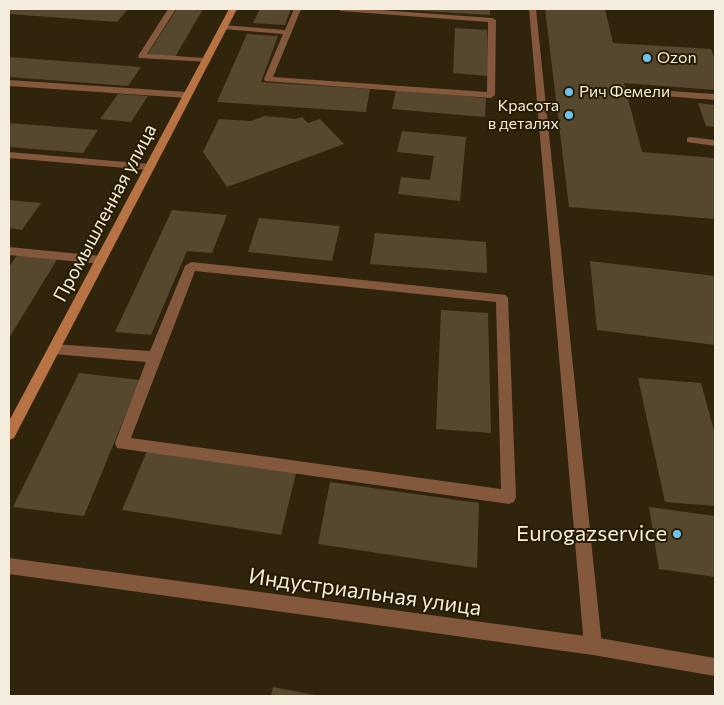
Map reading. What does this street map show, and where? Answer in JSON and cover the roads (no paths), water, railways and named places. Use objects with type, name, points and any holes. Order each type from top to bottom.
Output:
[{"type":"street","points":[[172,9],[142,56],[206,60]]},
{"type":"street","name":"Промышленная улица","points":[[9,434],[233,9]]},
{"type":"street","points":[[297,9],[268,78],[491,94],[492,20],[341,9]]},
{"type":"street","points":[[532,9],[593,646]]},
{"type":"street","points":[[223,27],[286,32]]},
{"type":"street","points":[[9,83],[187,95]]},
{"type":"street","points":[[654,92],[715,97]]},
{"type":"street","points":[[690,140],[715,142]]},
{"type":"street","points":[[9,155],[150,167]]},
{"type":"street","points":[[9,251],[101,260]]},
{"type":"street","points":[[191,266],[502,298],[509,497],[122,443],[154,357],[191,266]]},
{"type":"street","points":[[54,349],[154,357]]},
{"type":"street","name":"Индустриальная улица","points":[[9,566],[593,646],[715,667]]},
{"type":"place","name":"Ozon","points":[[647,58]]},
{"type":"place","name":"Рич Фемели","points":[[569,92]]},
{"type":"place","name":"Красота в деталях","points":[[569,115]]},
{"type":"place","name":"Eurogazservice","points":[[677,534]]}]
